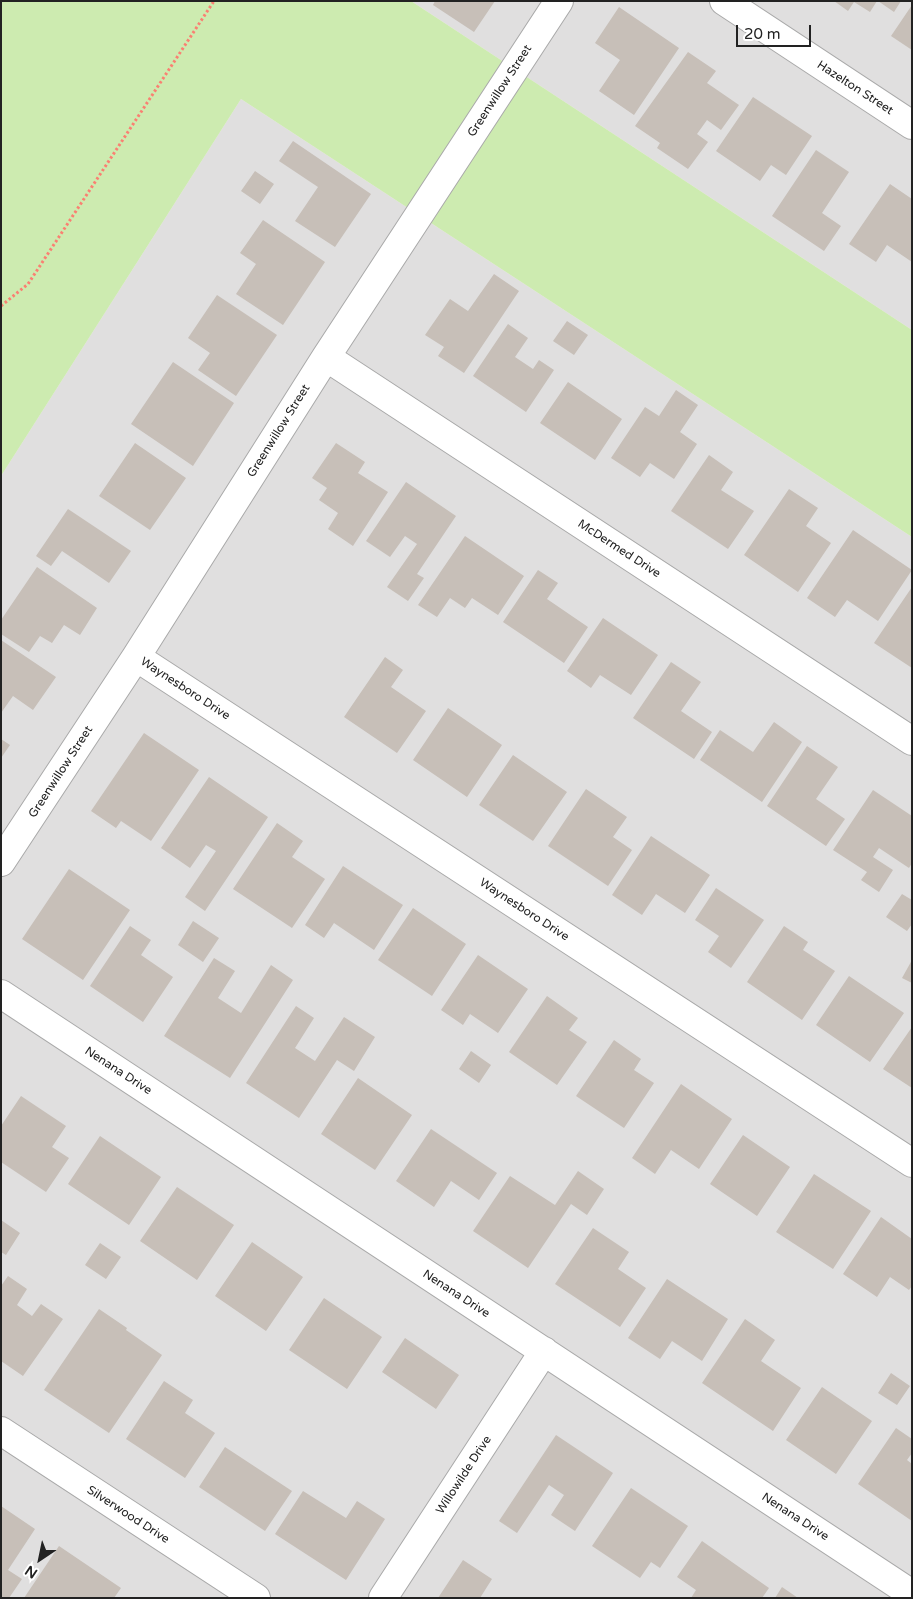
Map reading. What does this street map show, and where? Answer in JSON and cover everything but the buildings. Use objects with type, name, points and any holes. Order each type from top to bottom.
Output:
[{"type":"street","name":"Greenwillow Street","points":[[1,862],[136,657],[326,357],[559,1]]},
{"type":"street","name":"Hazelton Street","points":[[724,1],[912,125]]},
{"type":"street","name":"McDermed Drive","points":[[326,357],[912,741]]},
{"type":"street","name":"Waynesboro Drive","points":[[136,657],[912,1164]]},
{"type":"street","name":"Nenana Drive","points":[[1,994],[912,1594]]},
{"type":"street","name":"Willowilde Drive","points":[[384,1598],[544,1352]]},
{"type":"street","name":"Silverwood Drive","points":[[1,1432],[256,1598]]},
{"type":"path","points":[[1,306],[28,284],[214,1]]},
{"type":"shaded area","points":[[411,1],[912,1],[912,330]]},
{"type":"shaded area","points":[[241,99],[912,537],[912,1598],[1,1598],[1,476]]},
{"type":"green space","points":[[1,1],[411,1],[912,330],[912,537],[241,99],[1,476]]}]
